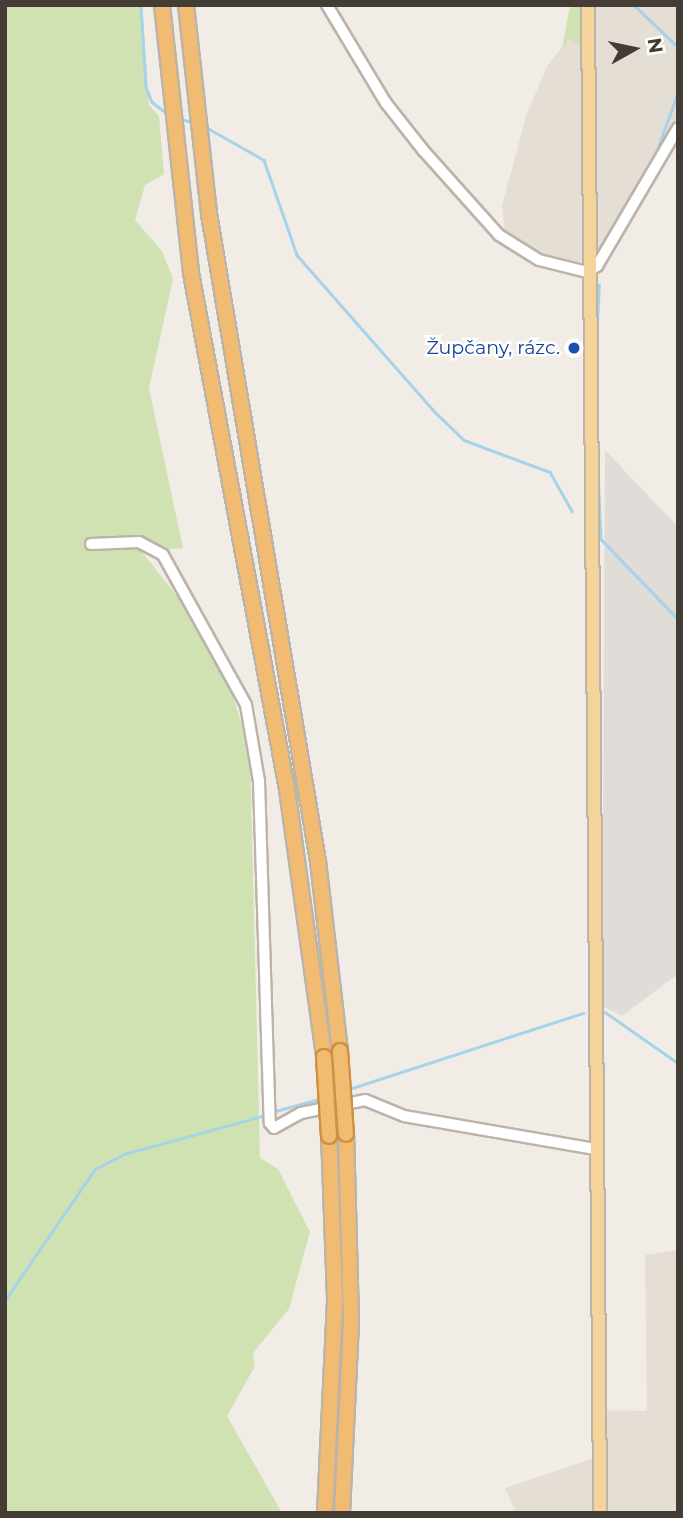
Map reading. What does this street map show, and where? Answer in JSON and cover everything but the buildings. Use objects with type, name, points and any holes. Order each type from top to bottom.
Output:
[{"type":"highway","points":[[162,5],[184,219],[287,789],[324,1057],[335,1298],[325,1513]]},
{"type":"highway","points":[[187,5],[209,214],[318,861],[340,1051],[346,1134],[351,1321],[342,1513]]},
{"type":"main road","points":[[588,5],[587,272],[600,1513]]},
{"type":"street","points":[[327,5],[386,103],[499,235],[539,260],[587,272],[604,260],[674,145],[678,128]]},
{"type":"street","points":[[91,544],[139,542],[163,555],[246,705],[259,781],[270,1122],[274,1128],[301,1113],[365,1100],[404,1116],[595,1149]]},
{"type":"shaded area","points":[[596,5],[678,5],[678,139],[615,249],[593,263],[530,259],[507,247],[502,206],[526,116],[547,66],[569,39],[595,44]]},
{"type":"shaded area","points":[[605,450],[678,527],[678,974],[622,1016],[602,1006]]},
{"type":"shaded area","points":[[678,1250],[678,1513],[516,1513],[505,1488],[600,1456],[599,1410],[647,1411],[645,1255]]},
{"type":"green space","points":[[5,5],[142,5],[149,105],[159,116],[164,174],[145,185],[135,220],[162,251],[173,279],[149,388],[183,548],[141,551],[193,616],[232,693],[250,750],[260,1158],[278,1169],[310,1232],[289,1309],[253,1353],[255,1366],[227,1416],[282,1513],[5,1513]]},
{"type":"green space","points":[[570,5],[596,5],[595,44],[583,47],[569,39],[562,50]]},
{"type":"waterway","points":[[141,5],[146,87],[152,102],[168,114]]},
{"type":"waterway","points":[[634,5],[678,47]]},
{"type":"waterway","points":[[653,161],[678,92]]},
{"type":"waterway","points":[[181,119],[195,123]]},
{"type":"waterway","points":[[204,126],[264,160],[297,255],[433,410],[464,440],[550,472],[572,511]]},
{"type":"waterway","points":[[597,321],[599,285]]},
{"type":"waterway","points":[[598,471],[601,539],[678,619]]},
{"type":"waterway","points":[[605,1012],[678,1063]]},
{"type":"waterway","points":[[349,1089],[583,1013]]},
{"type":"waterway","points":[[272,1112],[323,1098]]},
{"type":"waterway","points":[[5,1300],[95,1169],[124,1154],[262,1116]]},
{"type":"place","name":"Župčany, rázc.","points":[[574,348]]}]
